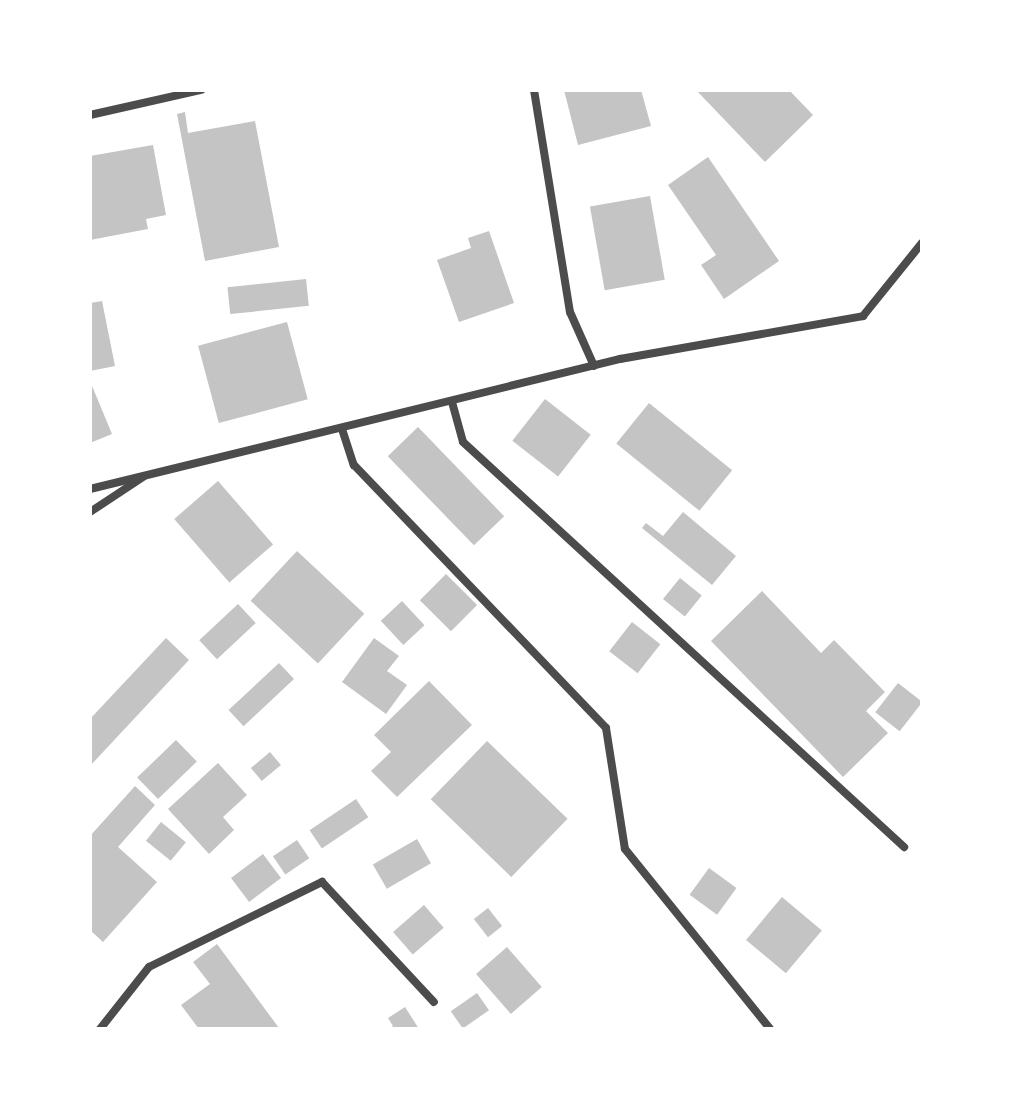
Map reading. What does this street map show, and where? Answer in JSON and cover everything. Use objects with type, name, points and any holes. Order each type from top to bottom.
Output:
[{"type":"street","points":[[90,115],[201,90]]},
{"type":"street","points":[[534,90],[570,312],[594,366]]},
{"type":"street","points":[[90,489],[151,471],[342,429],[594,366],[863,316],[922,243]]},
{"type":"street","points":[[452,402],[463,442],[904,847]]},
{"type":"street","points":[[342,429],[354,465],[606,728],[625,849],[770,1029]]},
{"type":"street","points":[[90,512],[151,471]]},
{"type":"street","points":[[90,1025],[99,1029],[149,967],[322,882],[434,1002]]},
{"type":"building","points":[[564,90],[641,90],[651,126],[578,145]]},
{"type":"building","points":[[696,90],[789,90],[813,115],[765,162]]},
{"type":"building","points":[[185,112],[188,133],[255,121],[279,247],[205,261],[177,114]]},
{"type":"building","points":[[153,145],[166,215],[146,219],[148,229],[90,240],[90,156]]},
{"type":"building","points":[[708,157],[779,261],[724,299],[701,265],[716,255],[668,185]]},
{"type":"building","points":[[650,196],[665,280],[605,290],[590,207]]},
{"type":"building","points":[[489,231],[514,303],[459,322],[437,260],[471,248],[468,238]]},
{"type":"building","points":[[306,279],[309,306],[230,314],[227,287]]},
{"type":"building","points":[[102,301],[115,366],[90,371],[90,303]]},
{"type":"building","points":[[287,322],[308,399],[219,423],[198,346]]},
{"type":"building","points":[[90,381],[112,434],[90,443]]},
{"type":"building","points":[[545,399],[591,435],[558,476],[512,441]]},
{"type":"building","points":[[649,403],[732,470],[699,511],[616,443]]},
{"type":"building","points":[[418,427],[504,516],[474,545],[388,456]]},
{"type":"building","points":[[218,481],[273,544],[229,582],[174,519]]},
{"type":"building","points":[[683,512],[736,556],[712,585],[642,528],[646,523],[663,536]]},
{"type":"building","points":[[297,551],[364,614],[318,663],[251,601]]},
{"type":"building","points":[[446,574],[477,605],[451,631],[420,600]]},
{"type":"building","points":[[680,578],[702,596],[685,617],[663,599]]},
{"type":"building","points":[[762,591],[821,653],[834,640],[885,692],[866,711],[888,733],[843,777],[711,641]]},
{"type":"building","points":[[402,601],[425,625],[403,645],[381,621]]},
{"type":"building","points":[[238,604],[256,623],[217,659],[199,640]]},
{"type":"building","points":[[632,622],[660,644],[638,673],[609,651]]},
{"type":"building","points":[[166,638],[189,660],[90,766],[90,719]]},
{"type":"building","points":[[374,638],[399,656],[387,671],[407,685],[386,714],[342,682]]},
{"type":"building","points":[[279,663],[294,679],[244,726],[229,710]]},
{"type":"building","points":[[429,681],[472,725],[397,797],[371,771],[391,752],[374,735]]},
{"type":"building","points":[[898,683],[922,702],[900,731],[875,712]]},
{"type":"building","points":[[176,740],[197,762],[158,799],[137,778]]},
{"type":"building","points":[[487,741],[568,819],[511,877],[431,799]]},
{"type":"building","points":[[270,752],[281,765],[262,781],[251,768]]},
{"type":"building","points":[[218,763],[247,795],[223,817],[234,830],[209,854],[168,809]]},
{"type":"building","points":[[135,786],[155,805],[118,847],[157,882],[103,942],[90,930],[90,836]]},
{"type":"building","points":[[356,799],[368,817],[322,849],[310,830]]},
{"type":"building","points":[[161,822],[186,842],[171,861],[146,841]]},
{"type":"building","points":[[417,839],[431,863],[387,889],[373,864]]},
{"type":"building","points":[[297,840],[309,858],[285,874],[273,856]]},
{"type":"building","points":[[263,854],[281,878],[249,902],[231,878]]},
{"type":"building","points":[[709,868],[737,888],[717,915],[690,895]]},
{"type":"building","points":[[782,897],[822,930],[786,973],[746,940]]},
{"type":"building","points":[[424,905],[444,928],[413,955],[393,932]]},
{"type":"building","points":[[488,908],[502,926],[488,937],[474,919]]},
{"type":"building","points":[[217,944],[279,1028],[199,1029],[181,1005],[210,984],[193,962]]},
{"type":"building","points":[[507,947],[542,987],[511,1014],[476,974]]},
{"type":"building","points":[[477,993],[489,1010],[463,1029],[451,1011]]},
{"type":"building","points":[[405,1007],[419,1029],[388,1029],[393,1026],[388,1018]]}]
